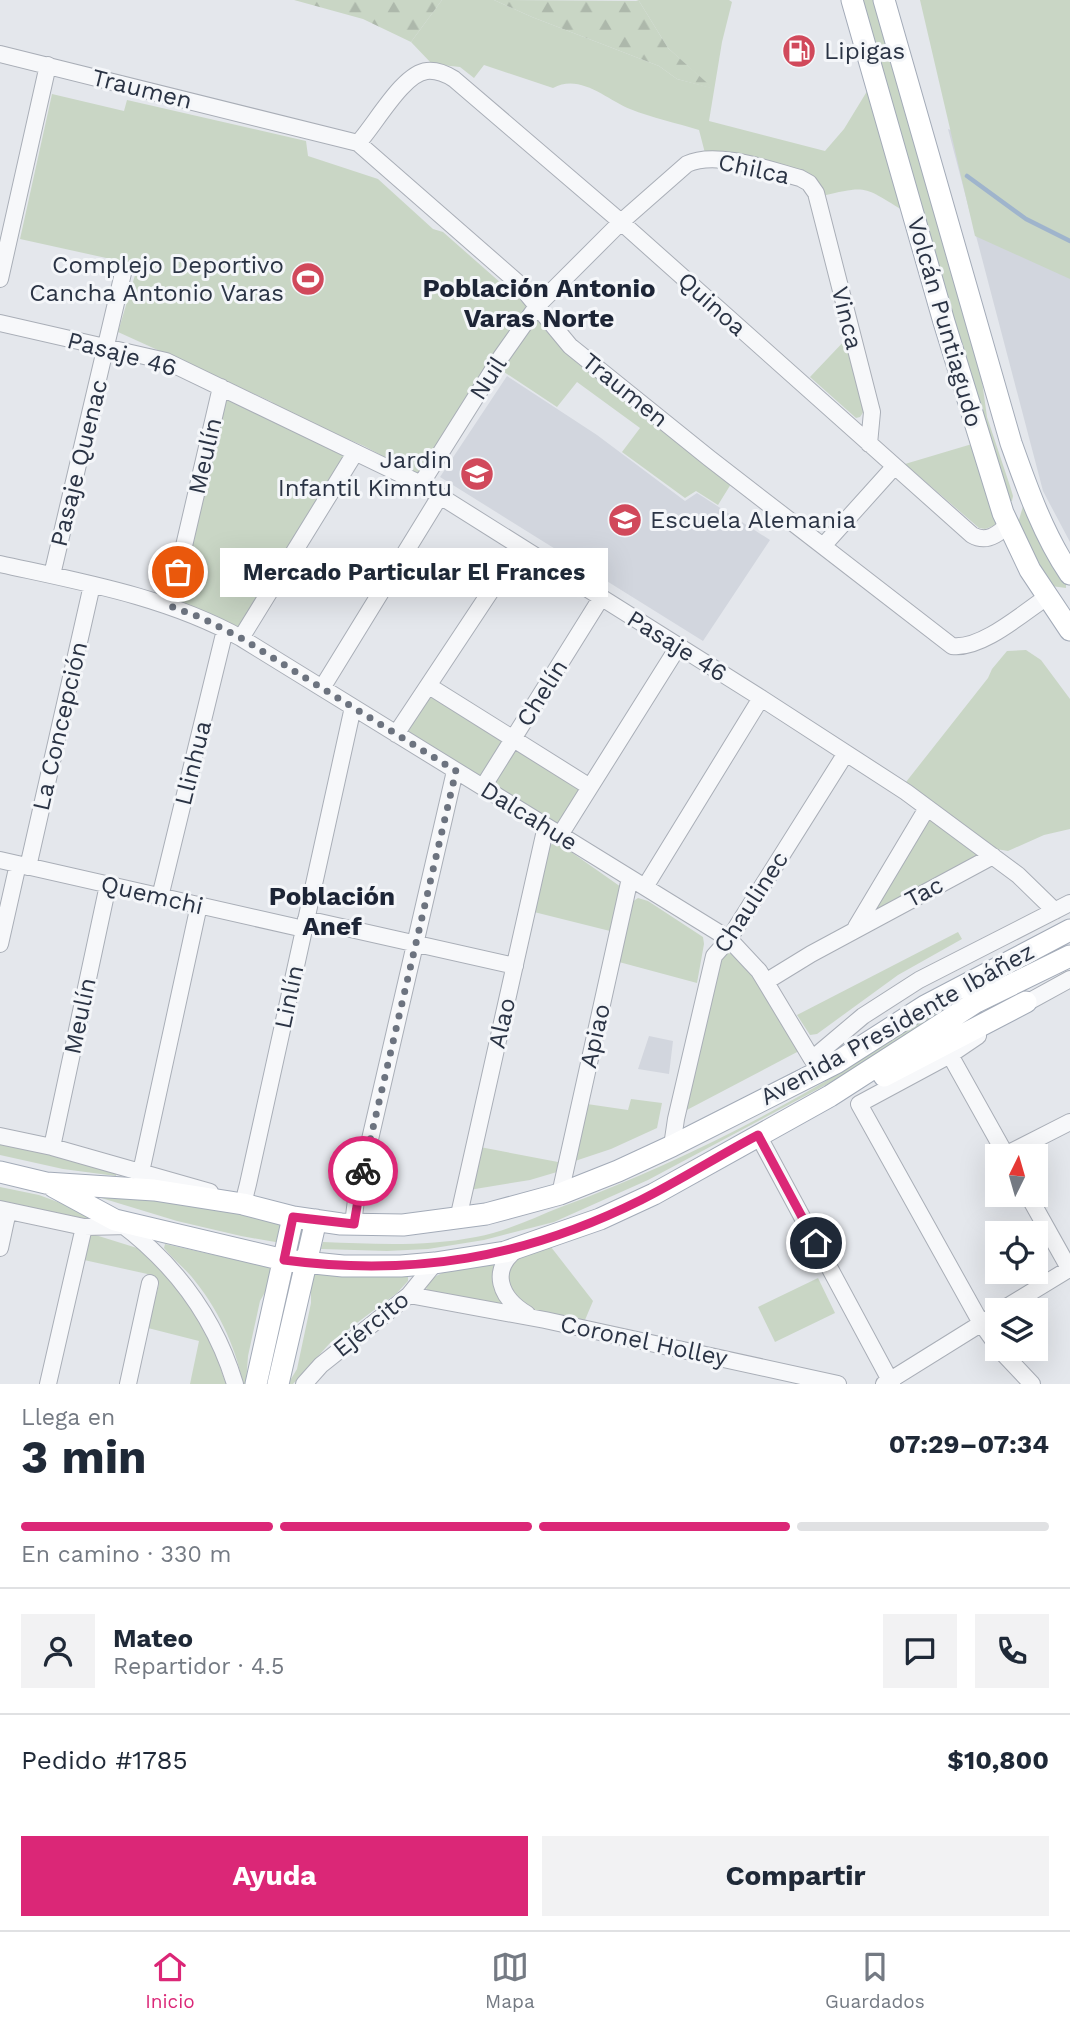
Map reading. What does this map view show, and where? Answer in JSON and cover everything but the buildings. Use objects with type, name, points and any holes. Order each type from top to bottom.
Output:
[{"type":"main road","name":"Volcán Puntiagudo","points":[[852,0],[986,461],[1008,524],[1030,570],[1070,630]]},
{"type":"main road","name":"Volcán Puntiagudo","points":[[884,0],[1005,422],[1021,470],[1056,551],[1070,574]]},
{"type":"main road","points":[[1008,524],[1015,510],[1021,470]]},
{"type":"main road","points":[[1047,597],[1070,595]]},
{"type":"main road","name":"Avenida Presidente Ibáñez","points":[[0,1172],[46,1183],[153,1189],[293,1217],[354,1224],[403,1225],[458,1219],[514,1208],[560,1194],[672,1146],[860,1049],[940,997],[1070,930]]},
{"type":"main road","name":"Avenida Presidente Ibáñez","points":[[46,1183],[127,1224],[284,1260],[362,1267],[435,1263],[519,1248],[577,1228],[638,1201],[830,1096],[976,1002],[1070,956]]},
{"type":"main road","points":[[830,1096],[890,1073],[1026,1002]]},
{"type":"main road","points":[[782,1090],[811,1059]]},
{"type":"main road","points":[[256,1384],[293,1217]]},
{"type":"main road","points":[[278,1384],[316,1220]]},
{"type":"street","name":"Traumen","points":[[0,54],[358,143],[517,282],[570,346],[952,646],[969,646],[1047,597]]},
{"type":"street","points":[[0,279],[48,65]]},
{"type":"street","name":"Quinoa","points":[[358,143],[413,75],[429,70],[454,79],[621,222],[976,537],[995,536],[1008,524]]},
{"type":"street","name":"Chilca","points":[[687,164],[697,159],[707,159],[748,166],[800,178],[809,183],[817,193]]},
{"type":"street","name":"Nuil","points":[[421,484],[501,357],[537,306],[621,222],[687,164]]},
{"type":"street","name":"Vinca","points":[[817,193],[872,412],[869,444]]},
{"type":"street","name":"Pasaje Quenac","points":[[52,576],[124,269]]},
{"type":"street","name":"Pasaje 46","points":[[0,323],[157,358],[421,484],[846,753],[1063,907]]},
{"type":"street","name":"Meulín","points":[[170,606],[221,387]]},
{"type":"street","points":[[241,638],[355,453]]},
{"type":"street","points":[[823,546],[894,467]]},
{"type":"street","points":[[321,688],[440,496]]},
{"type":"street","points":[[396,734],[520,547]]},
{"type":"street","name":"Dalcahue","points":[[0,564],[92,584],[170,606],[241,638],[729,939],[749,958],[766,981],[811,1059]]},
{"type":"street","name":"La Concepción","points":[[0,944],[23,866],[92,584]]},
{"type":"street","name":"Chelín","points":[[483,787],[601,598]]},
{"type":"street","name":"Llinhua","points":[[160,897],[225,630]]},
{"type":"street","name":"Alao","points":[[458,1219],[515,966],[553,830],[590,787],[678,647]]},
{"type":"street","points":[[429,686],[590,787]]},
{"type":"street","points":[[645,887],[761,698]]},
{"type":"street","name":"Linlín","points":[[243,1205],[353,707]]},
{"type":"street","name":"Chaulinec","points":[[672,1146],[711,964],[846,753]]},
{"type":"street","points":[[354,1224],[356,1200],[456,771]]},
{"type":"street","name":"Tac","points":[[855,929],[927,808]]},
{"type":"street","name":"Tac","points":[[766,981],[855,929],[993,856]]},
{"type":"street","name":"Quemchi","points":[[0,860],[160,897],[415,943],[515,966]]},
{"type":"street","name":"Apiao","points":[[560,1194],[630,878]]},
{"type":"street","name":"Meulín","points":[[52,1147],[108,885]]},
{"type":"street","points":[[141,1172],[199,905]]},
{"type":"street","name":"Avenida Presidente Ibáñez","points":[[811,1059],[863,1016],[919,980],[1063,907]]},
{"type":"street","name":"Avenida Presidente Ibáñez","points":[[981,1323],[859,1103],[950,1055],[1026,1002],[1070,979]]},
{"type":"street","points":[[950,1055],[999,1144]]},
{"type":"street","points":[[1029,1144],[1070,1122]]},
{"type":"street","points":[[758,1135],[889,1383],[985,1321]]},
{"type":"street","name":"Avenida Presidente Ibáñez","points":[[0,1136],[52,1147],[198,1187],[243,1205]]},
{"type":"street","points":[[1022,1298],[1070,1269],[1035,1208]]},
{"type":"street","points":[[0,1248],[4,1210]]},
{"type":"street","name":"Avenida Presidente Ibáñez","points":[[4,1210],[84,1227],[127,1224]]},
{"type":"street","points":[[127,1224],[165,1261],[201,1306],[224,1352],[235,1384]]},
{"type":"street","points":[[48,1384],[84,1227]]},
{"type":"street","name":"Coronel Holley","points":[[519,1248],[503,1263],[501,1278],[505,1293],[513,1304],[532,1317]]},
{"type":"street","name":"Ejército","points":[[304,1384],[321,1365],[409,1295],[435,1263]]},
{"type":"street","points":[[128,1384],[149,1283]]},
{"type":"street","name":"Coronel Holley","points":[[409,1295],[532,1317],[838,1384]]},
{"type":"street","points":[[981,1323],[985,1329]]},
{"type":"street","points":[[1010,1361],[1032,1384]]},
{"type":"shaded area","points":[[948,129],[996,145],[1070,156],[1070,542],[1043,491]]},
{"type":"shaded area","name":"Escuela Alemania","points":[[507,376],[597,435],[685,501],[697,493],[770,540],[703,641],[440,477]]},
{"type":"shaded area","points":[[649,1036],[673,1041],[669,1074],[638,1069]]},
{"type":"green space","points":[[294,0],[442,0],[411,42],[363,19]]},
{"type":"green space","points":[[442,0],[494,0],[659,66],[677,79],[712,88],[668,48],[636,0],[729,0],[732,2],[722,42],[709,121],[825,151],[844,129],[869,88],[904,211],[865,190],[849,190],[822,196],[818,186],[705,153],[699,130],[630,109],[583,85],[563,84],[553,88],[484,65],[474,78],[460,67],[432,64],[411,42]]},
{"type":"green space","points":[[494,0],[639,1],[668,48],[714,89],[677,79],[659,66]]},
{"type":"green space","points":[[861,0],[875,0],[981,374],[987,417],[1013,496],[1012,501],[1008,501],[997,468]]},
{"type":"green space","points":[[920,0],[1070,0],[1070,279],[975,236]]},
{"type":"green space","name":"Complejo Deportivo Cancha Antonio Varas","points":[[52,94],[124,111],[127,100],[306,141],[308,156],[378,179],[433,229],[443,232],[528,307],[545,330],[576,362],[731,484],[718,505],[696,491],[685,498],[622,452],[640,428],[577,382],[557,407],[492,364],[422,472],[414,473],[364,446],[275,408],[272,402],[118,332],[138,265],[20,239]]},
{"type":"green space","points":[[848,337],[864,411],[856,418],[810,377]]},
{"type":"green space","points":[[224,397],[349,456],[239,632],[176,603]]},
{"type":"green space","points":[[972,444],[998,520],[996,525],[985,529],[979,528],[905,464]]},
{"type":"green space","points":[[1024,503],[1066,582],[1066,588],[1051,586],[1018,523]]},
{"type":"green space","points":[[1026,650],[1041,660],[1070,699],[1070,829],[1044,835],[1008,851],[996,849],[906,782],[1007,651]]},
{"type":"green space","points":[[430,689],[586,787],[559,830],[402,733]]},
{"type":"green space","points":[[930,819],[976,851],[977,856],[874,915],[869,910],[925,821]]},
{"type":"green space","points":[[552,844],[564,847],[621,887],[610,931],[534,912],[549,846]]},
{"type":"green space","points":[[638,898],[648,901],[703,937],[697,983],[619,962],[632,902]]},
{"type":"green space","points":[[958,932],[962,939],[898,975],[817,1034],[810,1035],[797,1015]]},
{"type":"green space","points":[[728,953],[747,967],[799,1051],[683,1112],[717,965]]},
{"type":"green space","points":[[972,992],[848,1073],[648,1180],[554,1222],[484,1240],[428,1249],[321,1249],[323,1242],[400,1244],[457,1240],[487,1235],[519,1224],[633,1178],[739,1129],[841,1072],[921,1020]]},
{"type":"green space","points":[[631,1099],[662,1103],[657,1128],[611,1149],[575,1161],[587,1104],[628,1110]]},
{"type":"green space","points":[[0,1142],[78,1160],[116,1173],[116,1176],[63,1169],[0,1155]]},
{"type":"green space","points":[[480,1147],[558,1162],[557,1172],[530,1180],[469,1190]]},
{"type":"green space","points":[[0,1187],[39,1195],[98,1217],[97,1221],[0,1201]]},
{"type":"green space","points":[[98,1197],[133,1197],[268,1218],[284,1226],[281,1243],[177,1221]]},
{"type":"green space","points":[[89,1233],[137,1248],[162,1269],[192,1309],[212,1344],[226,1384],[190,1384],[199,1341],[144,1327],[149,1300],[156,1296],[159,1284],[152,1275],[84,1260]]},
{"type":"green space","points":[[165,1244],[269,1267],[273,1271],[260,1301],[248,1356],[246,1384],[243,1384],[230,1340],[217,1313],[191,1276],[164,1248]]},
{"type":"green space","points":[[551,1247],[593,1301],[585,1320],[523,1308],[508,1286],[508,1264],[513,1259]]},
{"type":"green space","points":[[494,1263],[493,1276],[503,1305],[426,1290],[429,1282],[444,1272]]},
{"type":"green space","points":[[314,1275],[404,1275],[408,1277],[408,1281],[397,1293],[330,1343],[293,1384],[288,1384],[297,1369]]},
{"type":"green space","points":[[818,1278],[835,1313],[775,1342],[758,1307]]},
{"type":"waterway","points":[[967,176],[1026,219],[1070,241]]},
{"type":"way so far","points":[[178,572],[170,606],[202,618],[241,638],[456,771],[363,1171]]},
{"type":"place","name":"Lipigas","points":[[799,51]]},
{"type":"place","name":"Complejo Deportivo Cancha Antonio Varas","points":[[308,279]]},
{"type":"place","name":"Jardin Infantil Kimntu","points":[[477,474]]},
{"type":"place","name":"Escuela Alemania","points":[[625,520]]},
{"type":"place","name":"Mercado Particular El Frances","points":[[178,572]]},
{"type":"district","name":"Población Antonio Varas Norte","points":[[539,303]]},
{"type":"district","name":"Población Anef","points":[[332,911]]},
{"type":"route","points":[[363,1171],[354,1224],[293,1217],[284,1260],[321,1265],[401,1266],[505,1252],[600,1219],[654,1194],[758,1135],[816,1243]]}]
